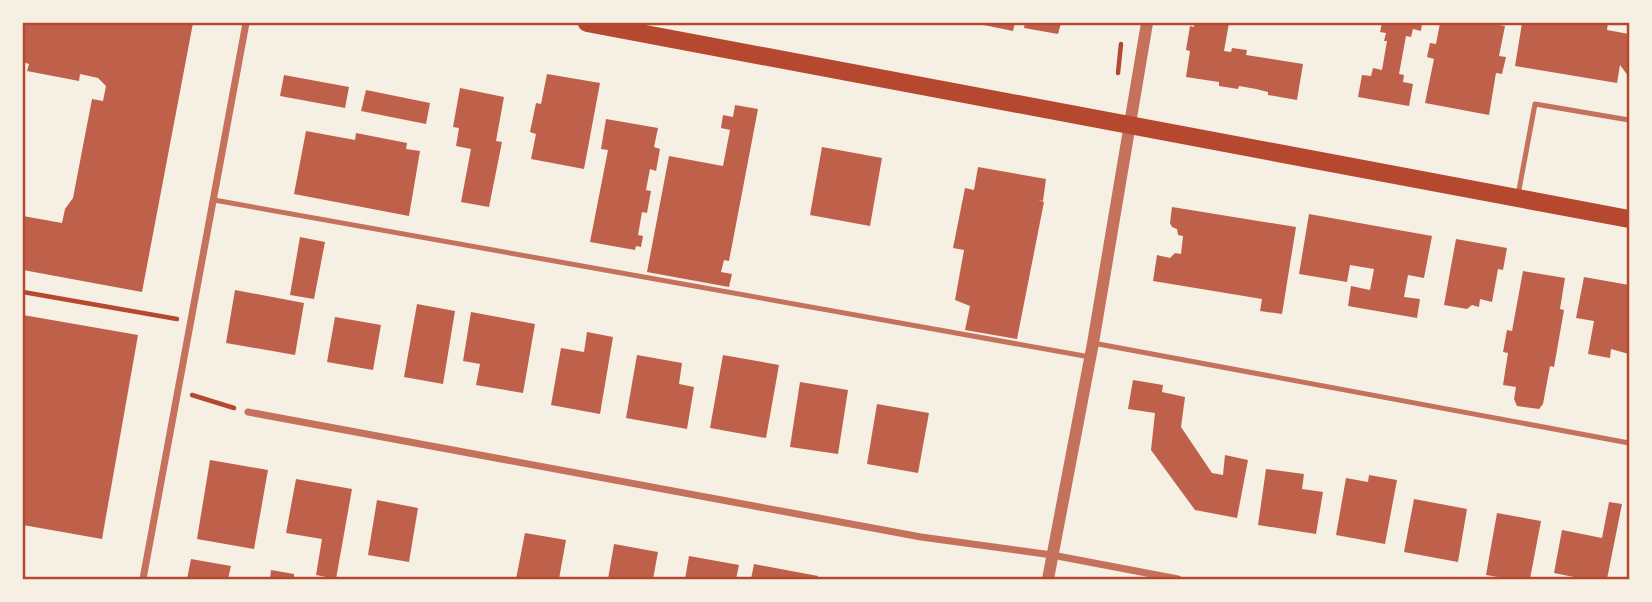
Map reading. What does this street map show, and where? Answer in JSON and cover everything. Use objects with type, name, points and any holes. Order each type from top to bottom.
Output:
[{"type":"main road","points":[[587,23],[1629,219]]},
{"type":"street","points":[[143,579],[180,391],[246,23]]},
{"type":"street","points":[[1048,579],[1093,342],[1147,23]]},
{"type":"street","points":[[248,412],[921,537],[1052,555],[1178,579]]},
{"type":"lane","points":[[1517,198],[1535,104],[1629,120]]},
{"type":"lane","points":[[214,200],[1090,357]]},
{"type":"lane","points":[[1093,342],[1629,443]]},
{"type":"path","points":[[23,292],[192,321]]},
{"type":"path","points":[[180,391],[248,412]]},
{"type":"building","points":[[23,23],[193,23],[142,292],[23,270],[23,216],[62,223],[65,209],[73,198],[92,99],[103,101],[106,86],[98,78],[80,74],[79,81],[27,71],[29,64],[23,62]]},
{"type":"building","points":[[974,23],[1015,23],[1013,31]]},
{"type":"building","points":[[1025,23],[1061,23],[1058,34],[1024,28]]},
{"type":"building","points":[[1194,23],[1229,23],[1224,51],[1231,52],[1232,48],[1247,50],[1246,55],[1303,64],[1297,100],[1268,95],[1268,92],[1256,89],[1219,86],[1219,82],[1186,77],[1190,51],[1186,50],[1190,26],[1194,27]]},
{"type":"building","points":[[1382,23],[1422,23],[1421,31],[1413,29],[1411,37],[1406,36],[1399,74],[1404,75],[1403,82],[1413,84],[1409,106],[1358,97],[1362,75],[1371,76],[1373,68],[1382,70],[1387,41],[1384,41],[1386,33],[1380,32]]},
{"type":"building","points":[[1440,23],[1488,23],[1505,26],[1499,56],[1506,57],[1502,74],[1496,73],[1489,115],[1425,103],[1434,59],[1427,57],[1430,43],[1436,44]]},
{"type":"building","points":[[1522,23],[1608,23],[1607,30],[1629,34],[1629,77],[1620,65],[1617,83],[1515,66]]},
{"type":"building","points":[[547,74],[600,83],[584,169],[531,159],[536,134],[530,132],[536,103],[541,104]]},
{"type":"building","points":[[284,75],[349,87],[345,108],[280,96]]},
{"type":"building","points":[[460,88],[504,97],[496,141],[502,142],[489,207],[461,202],[471,149],[456,146],[459,128],[453,127]]},
{"type":"building","points":[[366,90],[430,103],[426,124],[361,111]]},
{"type":"building","points":[[735,105],[758,109],[729,261],[724,260],[721,272],[732,274],[729,287],[647,272],[669,156],[723,166],[730,130],[721,128],[723,115],[733,117]]},
{"type":"building","points":[[606,119],[658,128],[654,147],[660,149],[656,171],[650,169],[646,190],[651,191],[647,213],[642,212],[638,235],[643,236],[641,247],[636,246],[635,250],[590,242],[608,150],[601,149]]},
{"type":"building","points":[[306,131],[355,140],[356,133],[407,143],[406,149],[420,151],[409,216],[294,194]]},
{"type":"building","points":[[822,147],[882,158],[870,226],[810,215]]},
{"type":"building","points":[[978,167],[1046,179],[1043,201],[1038,200],[1044,202],[1017,339],[965,330],[970,306],[955,300],[964,250],[953,248],[965,188],[974,190]]},
{"type":"building","points":[[1172,207],[1296,227],[1282,314],[1260,311],[1262,299],[1153,281],[1157,255],[1170,258],[1175,253],[1181,254],[1183,236],[1178,235],[1177,229],[1170,223]]},
{"type":"building","points":[[1309,214],[1432,236],[1424,278],[1408,275],[1404,297],[1420,299],[1417,318],[1348,306],[1351,286],[1370,290],[1374,269],[1350,265],[1347,282],[1299,274]]},
{"type":"building","points":[[300,237],[325,242],[314,299],[290,295]]},
{"type":"building","points":[[1456,239],[1507,248],[1503,270],[1498,269],[1492,302],[1480,299],[1479,307],[1472,305],[1467,309],[1444,305]]},
{"type":"building","points":[[1523,271],[1565,278],[1560,309],[1564,310],[1554,367],[1550,366],[1543,404],[1539,409],[1517,406],[1514,399],[1516,387],[1503,385],[1508,353],[1503,352],[1507,330],[1512,331]]},
{"type":"building","points":[[1584,277],[1629,285],[1629,354],[1611,349],[1610,358],[1588,354],[1594,321],[1576,318]]},
{"type":"building","points":[[235,290],[304,303],[295,355],[226,343]]},
{"type":"building","points":[[417,304],[455,311],[443,384],[404,377]]},
{"type":"building","points":[[471,312],[535,324],[523,393],[476,385],[480,364],[463,361]]},
{"type":"building","points":[[23,315],[138,335],[102,539],[23,525]]},
{"type":"building","points":[[335,317],[381,325],[373,370],[327,362]]},
{"type":"building","points":[[587,332],[613,337],[600,414],[551,405],[561,348],[584,352]]},
{"type":"building","points":[[637,355],[682,363],[679,384],[694,387],[687,429],[626,418]]},
{"type":"building","points":[[723,355],[779,365],[766,438],[710,428]]},
{"type":"building","points":[[1133,380],[1163,385],[1162,392],[1185,397],[1181,427],[1212,473],[1223,475],[1225,455],[1248,460],[1237,518],[1195,510],[1151,450],[1155,413],[1128,409]]},
{"type":"building","points":[[800,382],[848,390],[838,454],[790,447]]},
{"type":"building","points":[[877,404],[929,413],[918,473],[867,464]]},
{"type":"building","points":[[210,460],[268,470],[254,549],[197,539]]},
{"type":"building","points":[[1266,469],[1304,474],[1302,489],[1323,492],[1316,534],[1258,525]]},
{"type":"building","points":[[1369,475],[1397,480],[1385,544],[1336,535],[1346,478],[1368,482]]},
{"type":"building","points":[[296,479],[352,489],[336,579],[316,575],[322,539],[286,533]]},
{"type":"building","points":[[1414,499],[1467,509],[1458,562],[1404,552]]},
{"type":"building","points":[[377,500],[418,508],[409,562],[368,555]]},
{"type":"building","points":[[1609,502],[1622,504],[1607,579],[1584,579],[1554,573],[1562,530],[1602,538]]},
{"type":"building","points":[[1497,513],[1541,521],[1530,579],[1486,575]]},
{"type":"building","points":[[525,533],[566,540],[559,579],[516,579]]},
{"type":"building","points":[[614,544],[658,552],[653,579],[608,579]]},
{"type":"building","points":[[689,556],[739,565],[736,579],[685,579]]},
{"type":"building","points":[[191,559],[231,566],[228,579],[187,579]]},
{"type":"building","points":[[754,564],[818,576],[818,579],[751,579]]},
{"type":"building","points":[[271,570],[294,574],[294,579],[270,579]]}]
